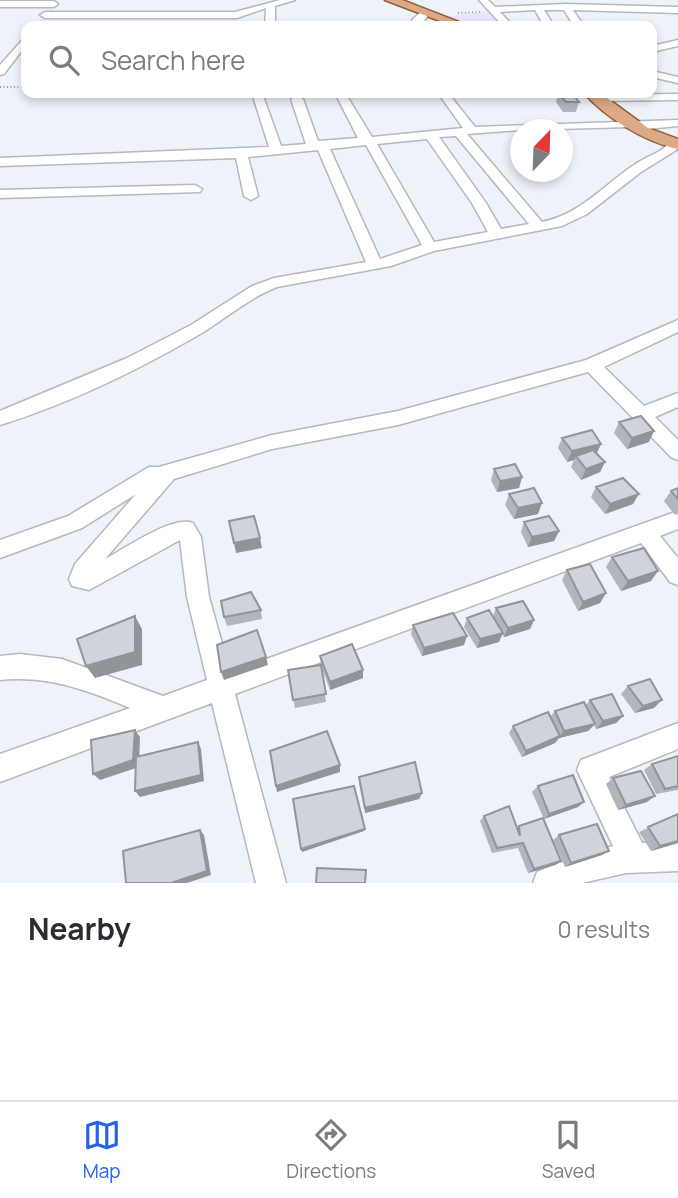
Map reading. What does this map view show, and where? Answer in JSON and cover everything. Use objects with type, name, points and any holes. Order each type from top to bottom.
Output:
[{"type":"main road","points":[[391,0],[449,21]]},
{"type":"main road","points":[[602,98],[637,113],[656,138],[676,144]]},
{"type":"street","points":[[42,18],[146,16],[193,12],[237,15],[291,0]]},
{"type":"street","points":[[483,0],[492,11],[507,21]]},
{"type":"street","points":[[578,0],[588,8]]},
{"type":"street","points":[[0,4],[55,2]]},
{"type":"street","points":[[42,18],[55,2]]},
{"type":"street","points":[[270,21],[271,5]]},
{"type":"street","points":[[492,11],[566,7],[678,10]]},
{"type":"street","points":[[566,7],[576,21]]},
{"type":"street","points":[[538,8],[547,21]]},
{"type":"street","points":[[504,10],[509,21]]},
{"type":"street","points":[[416,21],[425,13]]},
{"type":"street","points":[[143,21],[146,16]]},
{"type":"street","points":[[42,18],[46,21]]},
{"type":"street","points":[[657,47],[678,43]]},
{"type":"street","points":[[0,72],[21,45]]},
{"type":"street","points":[[657,75],[678,80]]},
{"type":"street","points":[[0,162],[241,154],[555,124],[637,113],[678,97]]},
{"type":"street","points":[[259,98],[276,149]]},
{"type":"street","points":[[343,98],[430,247]]},
{"type":"street","points":[[446,98],[465,131],[538,226]]},
{"type":"street","points":[[602,98],[637,113],[678,123]]},
{"type":"street","points":[[297,99],[375,265]]},
{"type":"street","points":[[430,134],[479,203],[496,234]]},
{"type":"street","points":[[0,418],[92,384],[162,350],[266,286],[289,279],[375,265],[430,247],[574,217],[649,160],[672,150],[676,144]]},
{"type":"street","points":[[241,154],[251,196]]},
{"type":"street","points":[[0,194],[195,189]]},
{"type":"street","points":[[0,549],[75,522],[149,475],[159,475],[272,442],[398,418],[592,365],[678,325]]},
{"type":"street","points":[[592,365],[678,453]]},
{"type":"street","points":[[641,415],[678,401]]},
{"type":"street","points":[[159,475],[164,479],[162,483],[128,514],[89,562],[80,579],[89,580],[185,530],[190,537],[198,597],[271,883]]},
{"type":"street","points":[[0,768],[678,520]]},
{"type":"street","points":[[645,532],[678,575]]},
{"type":"street","points":[[0,668],[10,666],[46,669],[79,677],[161,708]]},
{"type":"street","points":[[635,857],[591,770],[678,736]]},
{"type":"street","points":[[548,883],[581,867],[612,859],[678,856]]},
{"type":"path","points":[[438,17],[492,11]]},
{"type":"path","points":[[0,87],[21,87]]},
{"type":"shaded area","points":[[491,11],[501,21],[454,21],[443,17]]},
{"type":"building","points":[[563,98],[576,98],[579,102],[566,102]]},
{"type":"building","points":[[641,416],[654,431],[632,438],[619,422]]},
{"type":"building","points":[[592,430],[601,444],[572,451],[562,438]]},
{"type":"building","points":[[593,450],[605,462],[586,469],[576,456]]},
{"type":"building","points":[[515,464],[522,477],[500,481],[494,469]]},
{"type":"building","points":[[623,478],[639,494],[610,504],[596,487]]},
{"type":"building","points":[[534,488],[542,503],[518,508],[509,494]]},
{"type":"building","points":[[678,488],[678,499],[671,491]]},
{"type":"building","points":[[254,516],[260,538],[234,543],[229,521]]},
{"type":"building","points":[[549,516],[559,531],[532,537],[524,522]]},
{"type":"building","points":[[644,548],[658,571],[628,581],[612,557]]},
{"type":"building","points":[[590,564],[606,593],[583,602],[567,570]]},
{"type":"building","points":[[251,592],[261,610],[224,617],[221,601]]},
{"type":"building","points":[[523,601],[534,620],[508,628],[496,608]]},
{"type":"building","points":[[489,610],[503,633],[480,639],[467,618]]},
{"type":"building","points":[[453,613],[467,636],[424,648],[413,625]]},
{"type":"building","points":[[135,616],[135,652],[86,666],[77,639]]},
{"type":"building","points":[[257,630],[266,657],[221,672],[217,645]]},
{"type":"building","points":[[352,644],[363,670],[330,682],[320,656]]},
{"type":"building","points":[[321,665],[326,694],[293,700],[288,670]]},
{"type":"building","points":[[650,679],[662,700],[643,706],[628,686]]},
{"type":"building","points":[[612,694],[623,716],[603,721],[590,700]]},
{"type":"building","points":[[584,702],[595,724],[564,731],[555,711]]},
{"type":"building","points":[[548,712],[560,736],[526,751],[513,726]]},
{"type":"building","points":[[135,730],[133,760],[93,774],[91,740]]},
{"type":"building","points":[[327,731],[340,765],[276,786],[270,751]]},
{"type":"building","points":[[198,742],[201,775],[135,791],[136,757]]},
{"type":"building","points":[[678,756],[678,786],[665,789],[652,764]]},
{"type":"building","points":[[415,762],[422,793],[365,808],[359,777]]},
{"type":"building","points":[[641,771],[655,796],[626,805],[613,778]]},
{"type":"building","points":[[573,775],[584,802],[549,814],[538,786]]},
{"type":"building","points":[[354,786],[365,829],[301,849],[293,799]]},
{"type":"building","points":[[509,806],[520,836],[519,826],[543,818],[561,861],[534,869],[523,843],[497,848],[484,816]]},
{"type":"building","points":[[678,814],[678,841],[660,846],[648,827]]},
{"type":"building","points":[[597,824],[609,851],[571,863],[559,835]]},
{"type":"building","points":[[200,830],[207,871],[171,883],[126,883],[123,851]]},
{"type":"building","points":[[317,868],[366,870],[365,883],[316,883]]}]
